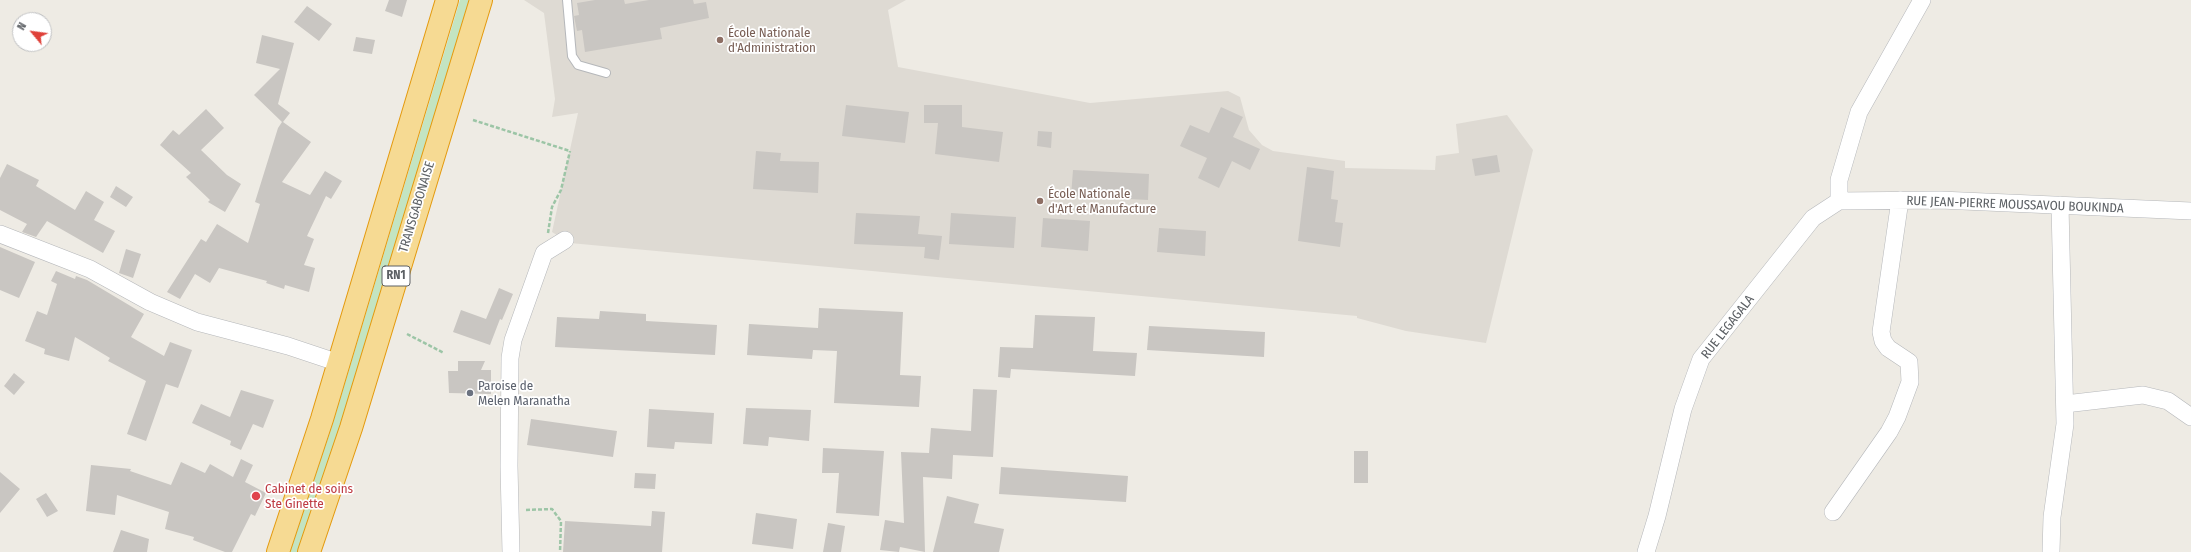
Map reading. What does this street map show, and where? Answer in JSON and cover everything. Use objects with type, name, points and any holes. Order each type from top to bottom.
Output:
[{"type":"highway","name":"TRANSGABONAISE","points":[[309,552],[351,428],[481,0]]},
{"type":"highway","name":"RN1","points":[[278,552],[339,364],[444,1]]},
{"type":"street","points":[[1840,201],[1839,180],[1859,112],[1922,0]]},
{"type":"street","points":[[1833,512],[1889,432],[1897,417],[1910,382],[1909,362],[1888,348],[1883,341],[1882,332],[1900,200]]},
{"type":"street","name":"RUE JEAN-PIERRE MOUSSAVOU BOUKINDA","points":[[1840,201],[1940,200],[2191,211]]},
{"type":"street","name":"RUE LEGAGALA","points":[[1646,552],[1657,516],[1683,409],[1702,359],[1813,218],[1840,201]]},
{"type":"street","points":[[2051,552],[2052,517],[2065,424],[2060,205]]},
{"type":"street","points":[[0,234],[90,269],[150,302],[197,322],[288,346],[339,364]]},
{"type":"street","points":[[511,552],[510,358],[513,340],[544,253],[565,240]]},
{"type":"street","points":[[2065,404],[2143,395],[2168,401],[2191,417]]},
{"type":"lane","points":[[567,0],[572,56],[578,65],[606,73]]},
{"type":"path","points":[[473,120],[570,151],[561,190],[552,207],[544,253]]},
{"type":"path","points":[[407,334],[444,353]]},
{"type":"path","points":[[510,511],[552,509],[561,521],[560,552]]},
{"type":"shaded area","name":"École Nationale d'Art et Manufacture","points":[[524,0],[906,0],[888,10],[898,67],[1090,103],[1228,91],[1240,97],[1249,130],[1262,145],[1273,151],[1345,161],[1345,168],[1435,170],[1436,156],[1459,153],[1456,124],[1507,115],[1533,150],[1486,343],[1406,331],[1357,318],[1357,316],[570,243],[552,232],[578,113],[552,117],[555,99],[544,13]]},
{"type":"green space","points":[[460,0],[469,0],[341,425],[299,552],[290,552],[333,423]]},
{"type":"building","points":[[389,0],[407,0],[402,17],[385,11]]},
{"type":"building","points":[[595,0],[624,0],[625,4],[649,0],[693,0],[694,4],[706,2],[709,18],[660,28],[662,39],[585,52],[582,30],[577,31],[574,16],[579,15],[577,3]]},
{"type":"building","points":[[307,6],[332,24],[319,41],[294,22]]},
{"type":"building","points":[[262,35],[294,43],[278,104],[290,113],[283,122],[311,142],[282,182],[310,195],[325,171],[342,181],[331,199],[326,196],[307,236],[314,239],[304,265],[315,268],[309,292],[285,285],[284,289],[266,283],[267,281],[219,268],[210,283],[195,274],[180,299],[167,292],[201,239],[206,242],[217,224],[248,243],[260,204],[255,202],[278,128],[282,122],[254,95],[280,69],[256,63]]},
{"type":"building","points":[[356,37],[375,40],[372,54],[353,51]]},
{"type":"building","points":[[846,105],[909,112],[905,143],[842,136]]},
{"type":"building","points":[[924,105],[962,105],[962,127],[1003,132],[999,162],[935,154],[938,123],[924,123]]},
{"type":"building","points":[[1221,107],[1243,117],[1233,137],[1260,149],[1250,170],[1232,161],[1219,188],[1198,178],[1207,158],[1180,146],[1190,125],[1209,133]]},
{"type":"building","points":[[206,109],[224,128],[201,150],[227,175],[241,184],[225,212],[208,202],[210,200],[186,177],[191,173],[160,145],[173,130],[179,135]]},
{"type":"building","points":[[1038,131],[1052,132],[1051,148],[1037,146]]},
{"type":"building","points":[[756,151],[781,153],[780,161],[819,162],[818,193],[753,189]]},
{"type":"building","points":[[1497,155],[1500,172],[1475,176],[1472,159]]},
{"type":"building","points":[[7,164],[39,180],[36,186],[75,210],[86,191],[104,202],[94,220],[115,231],[103,253],[47,221],[36,237],[22,232],[27,224],[0,210],[0,178]]},
{"type":"building","points":[[1307,167],[1334,171],[1331,199],[1338,200],[1335,222],[1343,223],[1340,247],[1298,241]]},
{"type":"building","points":[[1073,170],[1149,174],[1148,200],[1071,196]]},
{"type":"building","points":[[116,186],[133,197],[126,207],[110,197]]},
{"type":"building","points":[[856,213],[920,216],[918,234],[942,236],[939,260],[924,258],[925,247],[854,244]]},
{"type":"building","points":[[951,213],[1016,217],[1014,248],[949,244]]},
{"type":"building","points":[[1043,218],[1090,221],[1088,251],[1041,247]]},
{"type":"building","points":[[1159,228],[1206,231],[1205,256],[1157,252]]},
{"type":"building","points":[[0,247],[35,262],[19,298],[0,290]]},
{"type":"building","points":[[126,249],[141,254],[133,278],[119,273]]},
{"type":"building","points":[[56,271],[75,279],[76,276],[87,280],[144,314],[131,337],[164,356],[170,342],[192,350],[178,388],[166,384],[146,441],[127,434],[146,381],[108,361],[110,358],[75,337],[69,361],[44,354],[45,349],[25,341],[37,311],[47,315],[57,284],[51,281]]},
{"type":"building","points":[[499,288],[513,294],[502,320],[500,319],[490,345],[453,332],[461,310],[486,319]]},
{"type":"building","points":[[819,308],[903,312],[900,375],[921,376],[919,407],[834,403],[837,351],[813,350],[812,359],[747,355],[749,324],[818,328]]},
{"type":"building","points":[[600,311],[646,314],[646,321],[717,325],[715,355],[555,347],[557,317],[599,319]]},
{"type":"building","points":[[1035,315],[1095,317],[1093,351],[1137,353],[1135,376],[1011,369],[1010,378],[998,377],[1000,347],[1033,348]]},
{"type":"building","points":[[1149,326],[1265,332],[1264,357],[1147,350]]},
{"type":"building","points":[[458,361],[485,361],[481,370],[491,370],[491,394],[449,393],[448,371],[458,371]]},
{"type":"building","points":[[14,373],[25,382],[14,395],[4,386]]},
{"type":"building","points":[[973,389],[997,390],[993,457],[953,455],[952,479],[923,477],[925,552],[900,547],[899,552],[880,550],[885,520],[904,523],[901,452],[929,453],[931,428],[971,431]]},
{"type":"building","points":[[241,390],[274,400],[263,428],[253,424],[241,450],[230,445],[231,441],[192,423],[201,404],[230,417]]},
{"type":"building","points":[[746,408],[811,410],[809,441],[769,437],[768,446],[743,444]]},
{"type":"building","points":[[649,409],[714,413],[712,444],[675,442],[674,449],[647,447]]},
{"type":"building","points":[[531,419],[617,431],[613,457],[527,445]]},
{"type":"building","points":[[823,448],[884,451],[879,516],[836,513],[839,473],[822,473]]},
{"type":"building","points":[[1354,451],[1368,451],[1368,483],[1354,483]]},
{"type":"building","points":[[241,459],[253,465],[245,482],[266,493],[255,516],[251,514],[232,552],[225,552],[193,540],[194,537],[165,529],[169,512],[117,495],[115,515],[86,511],[91,465],[131,469],[130,471],[171,485],[181,462],[205,473],[210,464],[233,477]]},
{"type":"building","points":[[1001,467],[1128,476],[1126,502],[999,494]]},
{"type":"building","points":[[0,472],[20,489],[0,513]]},
{"type":"building","points":[[635,473],[656,474],[655,489],[634,488]]},
{"type":"building","points":[[46,493],[58,511],[47,517],[36,499]]},
{"type":"building","points":[[947,496],[979,504],[974,523],[1004,529],[999,552],[933,552]]},
{"type":"building","points":[[652,511],[665,512],[662,552],[563,552],[565,521],[651,526]]},
{"type":"building","points":[[756,513],[797,519],[793,549],[752,544]]},
{"type":"building","points":[[828,523],[845,526],[841,552],[823,552]]},
{"type":"building","points":[[121,530],[149,539],[147,552],[113,552]]},
{"type":"place","name":"École Nationale d'Administration","points":[[720,40]]},
{"type":"place","name":"École Nationale d'Art et Manufacture","points":[[1040,201]]},
{"type":"place","name":"Paroise de Melen Maranatha","points":[[470,393]]},
{"type":"place","name":"Cabinet de soins Ste Ginette","points":[[256,496]]}]
